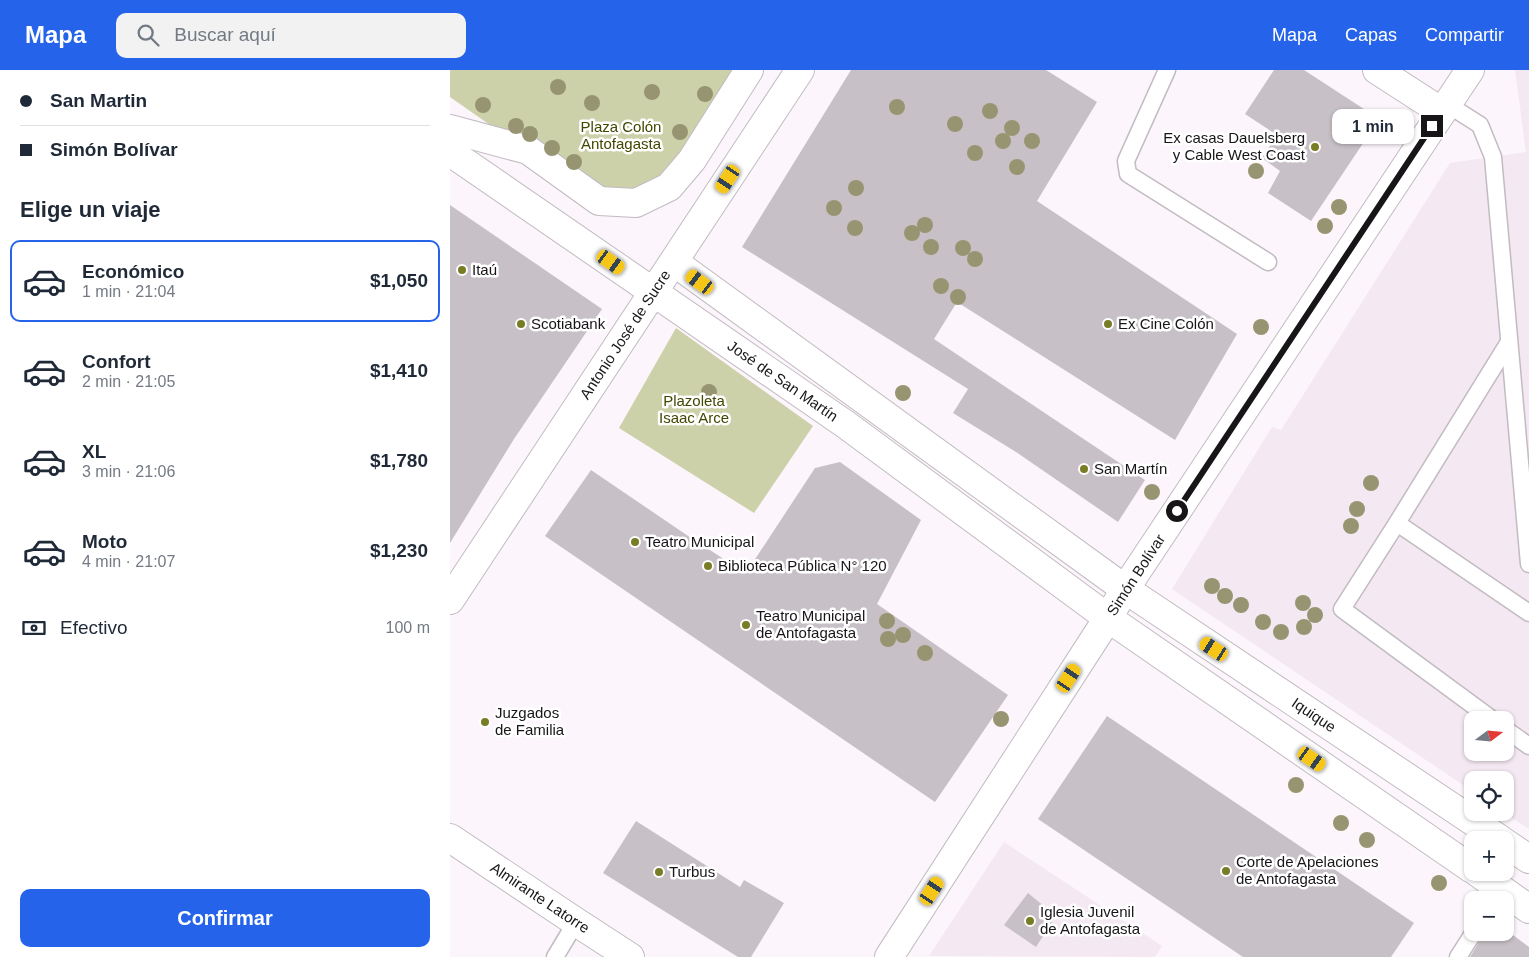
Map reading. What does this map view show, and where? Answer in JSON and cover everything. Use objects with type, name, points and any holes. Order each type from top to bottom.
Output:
[{"type":"street","points":[[450,129],[528,150],[599,201],[636,203],[669,187],[692,160],[749,70]]},
{"type":"street","name":"Antonio José de Sucre","points":[[450,600],[800,70]]},
{"type":"street","points":[[1377,70],[1444,108]]},
{"type":"street","name":"Simón Bolívar","points":[[889,957],[1125,589],[1470,70]]},
{"type":"street","name":"José de San Martín","points":[[450,152],[845,424],[1108,618]]},
{"type":"street","name":"José de San Martín","points":[[674,262],[1125,589]]},
{"type":"street","name":"Iquique","points":[[1125,589],[1488,831]]},
{"type":"street","points":[[1108,618],[1464,864]]},
{"type":"street","name":"Almirante Latorre","points":[[450,838],[630,957]]},
{"type":"street","points":[[1514,849],[1529,859]]},
{"type":"street","points":[[1486,881],[1495,891]]},
{"type":"street","points":[[1514,902],[1529,909]]},
{"type":"lane","points":[[1167,70],[1126,161],[1128,174],[1268,262]]},
{"type":"lane","points":[[1444,108],[1480,125],[1493,157],[1529,564]]},
{"type":"lane","points":[[1481,711],[1342,609],[1509,342]]},
{"type":"lane","points":[[1397,523],[1529,613]]},
{"type":"lane","points":[[1514,735],[1529,746]]},
{"type":"lane","points":[[555,957],[576,922]]},
{"type":"lane","points":[[1458,957],[1468,941]]},
{"type":"shaded area","points":[[1515,70],[1529,70],[1529,829],[1514,819],[1514,771],[1464,771],[1464,786],[1172,589],[1272,427],[1281,430],[1450,163],[1526,152]]},
{"type":"shaded area","points":[[1004,842],[1162,946],[1155,957],[929,956]]},
{"type":"green space","name":"Plaza Colón Antofagasta","points":[[450,70],[750,70],[669,187],[599,201],[450,97]]},
{"type":"green space","name":"Plazoleta Isaac Arce","points":[[676,328],[813,426],[754,513],[619,428]]},
{"type":"building","points":[[851,70],[1046,70],[1097,102],[1037,201],[1237,334],[1175,440],[957,302],[934,339],[1145,480],[1118,522],[1016,452],[953,413],[968,389],[742,247]]},
{"type":"building","name":"Ex casas Dauelsberg y Cable West Coast","points":[[1274,70],[1304,70],[1367,111],[1378,121],[1311,221],[1268,193],[1280,171],[1262,158],[1277,135],[1245,114]]},
{"type":"building","points":[[450,205],[602,309],[514,439],[450,543]]},
{"type":"building","name":"Teatro Municipal de Antofagasta","points":[[840,462],[921,520],[877,604],[1008,695],[935,802],[545,536],[591,470],[746,573],[815,468]]},
{"type":"building","name":"Corte de Apelaciones de Antofagasta","points":[[1107,716],[1414,923],[1391,957],[1243,957],[1038,819]]},
{"type":"building","points":[[636,821],[740,887],[744,880],[784,903],[751,957],[738,957],[603,873]]},
{"type":"building","name":"Iglesia Juvenil de Antofagasta","points":[[1028,893],[1056,916],[1036,947],[1004,925]]},
{"type":"building","points":[[1514,936],[1529,947],[1529,957],[1470,957],[1480,941],[1514,941]]},
{"type":"place","name":"Ex casas Dauelsberg y Cable West Coast","points":[[1315,147]]},
{"type":"place","name":"Itaú","points":[[462,270]]},
{"type":"place","name":"Scotiabank","points":[[521,324]]},
{"type":"place","name":"Ex Cine Colón","points":[[1108,324]]},
{"type":"place","name":"San Martín","points":[[1084,469]]},
{"type":"place","name":"Teatro Municipal","points":[[635,542]]},
{"type":"place","name":"Biblioteca Pública N° 120","points":[[708,566]]},
{"type":"place","name":"Teatro Municipal de Antofagasta","points":[[746,625]]},
{"type":"place","name":"Juzgados de Familia","points":[[485,722]]},
{"type":"place","name":"Corte de Apelaciones de Antofagasta","points":[[1226,871]]},
{"type":"place","name":"Turbus","points":[[659,872]]},
{"type":"place","name":"Iglesia Juvenil de Antofagasta","points":[[1030,921]]},
{"type":"route","points":[[1177,511],[1432,126]]}]
